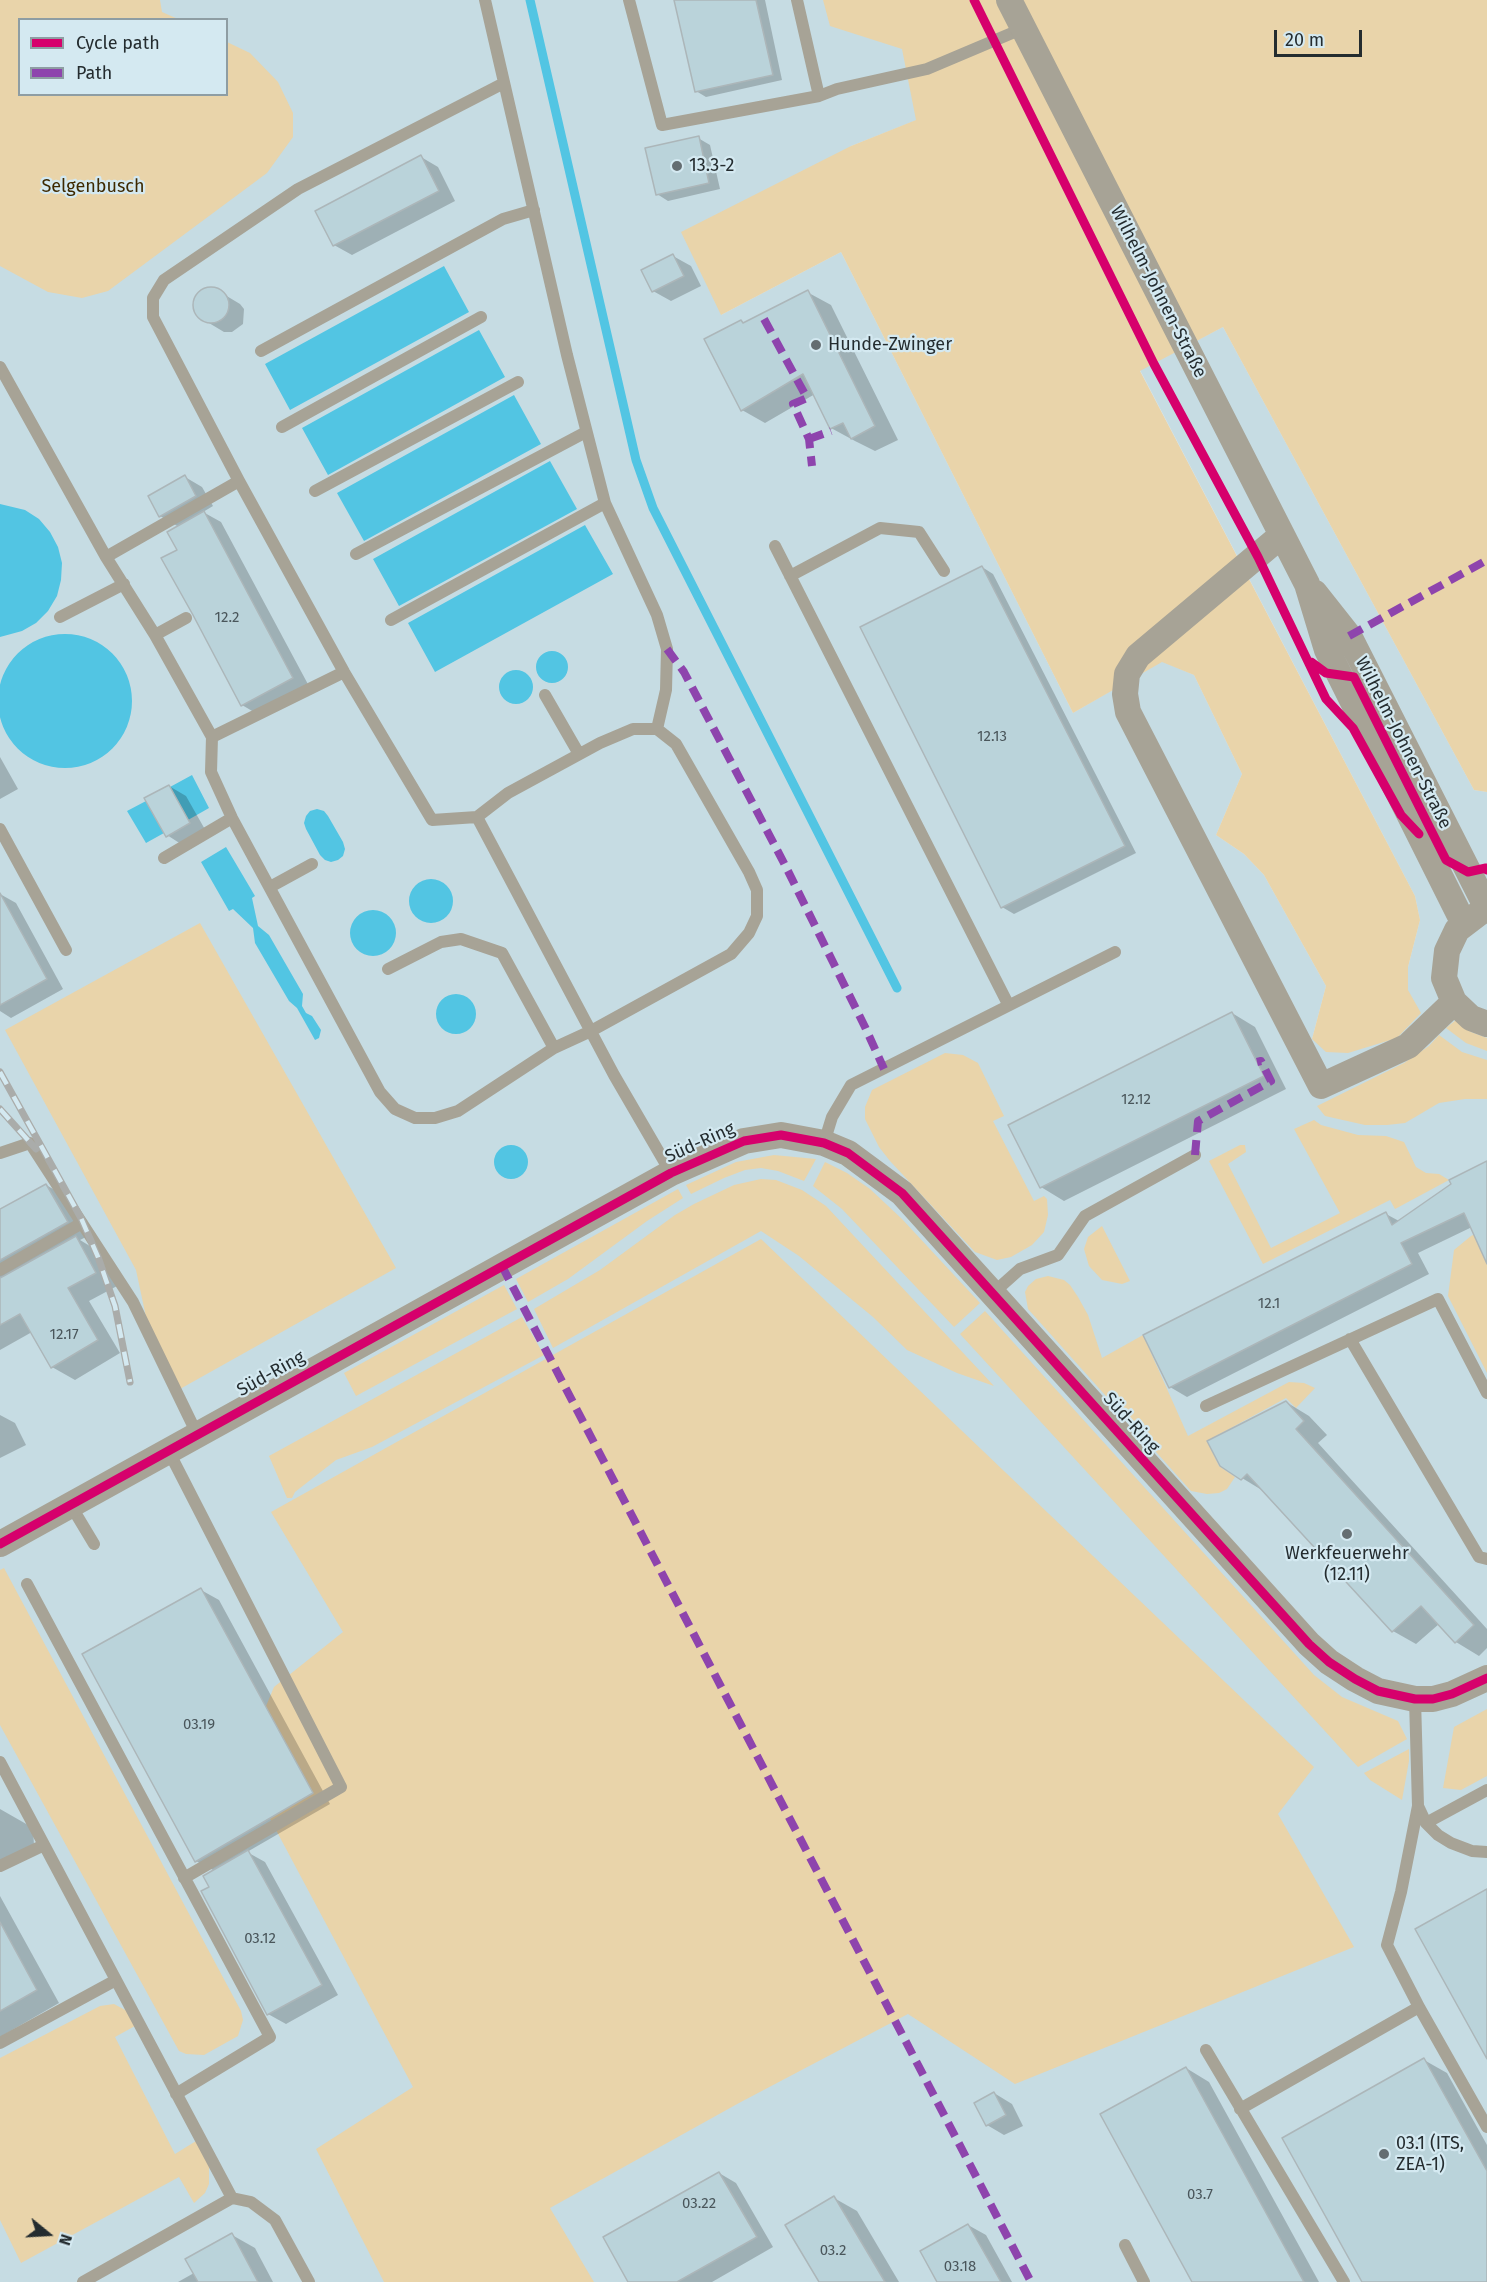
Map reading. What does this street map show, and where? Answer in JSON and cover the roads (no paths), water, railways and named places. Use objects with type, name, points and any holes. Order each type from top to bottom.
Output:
[{"type":"street","name":"Wilhelm-Johnen-Straße","points":[[1009,0],[1307,584],[1327,650],[1464,924]]},
{"type":"street","points":[[1282,535],[1138,656],[1126,674],[1125,694],[1128,712],[1321,1086],[1408,1046],[1454,1002],[1472,1018],[1487,1024]]},
{"type":"street","name":"Wilhelm-Johnen-Straße","points":[[1307,584],[1349,636],[1487,909],[1457,930],[1447,951],[1444,978],[1454,1002]]},
{"type":"street","name":"Süd-Ring","points":[[0,1544],[671,1173],[744,1141],[781,1135],[824,1143],[848,1153],[902,1193],[1309,1644],[1329,1662],[1354,1679],[1378,1691],[1415,1699],[1433,1699],[1452,1694],[1487,1677]]},
{"type":"lane","points":[[485,0],[586,432],[605,503],[657,615],[667,649],[666,690],[657,729]]},
{"type":"lane","points":[[629,0],[662,125],[819,96],[837,89],[927,69],[1024,28]]},
{"type":"lane","points":[[797,0],[819,96]]},
{"type":"lane","points":[[0,367],[5,388],[155,635],[212,737],[211,772],[232,818],[380,1092],[395,1109],[415,1118],[435,1118],[458,1111],[554,1048],[591,1031],[731,954],[749,933],[757,916],[757,890],[676,744],[657,729],[633,729],[579,754],[508,793],[477,817],[432,820],[344,672],[239,481],[153,317],[153,298],[164,280],[298,189],[504,83]]},
{"type":"lane","points":[[261,351],[504,219],[534,210]]},
{"type":"lane","points":[[282,427],[481,317]]},
{"type":"lane","points":[[315,491],[518,382]]},
{"type":"lane","points":[[356,554],[586,432]]},
{"type":"lane","points":[[106,557],[239,481]]},
{"type":"lane","points":[[391,620],[605,503]]},
{"type":"lane","points":[[790,576],[879,528],[919,532],[944,571]]},
{"type":"lane","points":[[775,546],[1008,1004]]},
{"type":"lane","points":[[60,617],[124,584]]},
{"type":"lane","points":[[155,635],[186,618]]},
{"type":"lane","points":[[212,737],[344,672]]},
{"type":"lane","points":[[545,695],[579,754]]},
{"type":"lane","points":[[477,817],[591,1031],[671,1173]]},
{"type":"lane","points":[[164,858],[232,818]]},
{"type":"lane","points":[[0,829],[66,950]]},
{"type":"lane","points":[[270,887],[312,864]]},
{"type":"lane","points":[[388,969],[441,942],[461,939],[502,954],[554,1048]]},
{"type":"lane","points":[[824,1143],[832,1117],[851,1085],[1115,952]]},
{"type":"lane","points":[[0,1153],[30,1143],[133,1302],[197,1434]]},
{"type":"lane","points":[[992,1294],[1020,1269],[1058,1256],[1085,1216],[1195,1155]]},
{"type":"lane","points":[[0,1270],[82,1223]]},
{"type":"lane","points":[[1206,1406],[1437,1299],[1487,1393]]},
{"type":"lane","points":[[1350,1339],[1479,1557],[1487,1558]]},
{"type":"lane","points":[[168,1450],[341,1787],[184,1878]]},
{"type":"lane","points":[[70,1504],[94,1545]]},
{"type":"lane","points":[[27,1584],[270,2037],[176,2094]]},
{"type":"lane","points":[[1415,1699],[1418,1806],[1401,1892],[1387,1945],[1419,2007],[1487,2127]]},
{"type":"lane","points":[[0,1762],[232,2198]]},
{"type":"lane","points":[[1426,1823],[1487,1790]]},
{"type":"lane","points":[[1418,1806],[1426,1823],[1438,1835],[1472,1851],[1487,1852]]},
{"type":"lane","points":[[0,1866],[44,1845]]},
{"type":"lane","points":[[0,2043],[116,1980]]},
{"type":"lane","points":[[1240,2109],[1419,2007]]},
{"type":"lane","points":[[1206,2050],[1344,2282]]},
{"type":"lane","points":[[83,2282],[232,2198],[251,2202],[275,2220],[309,2282]]},
{"type":"lane","points":[[1125,2245],[1144,2282]]},
{"type":"water","points":[[444,266],[469,312],[290,410],[265,364]]},
{"type":"water","points":[[479,330],[505,377],[328,475],[302,428]]},
{"type":"water","points":[[514,395],[541,444],[364,541],[337,493]]},
{"type":"water","points":[[550,461],[577,509],[399,606],[373,559]]},
{"type":"water","points":[[0,504],[25,510],[39,519],[50,532],[58,547],[62,563],[57,596],[48,611],[36,623],[22,631],[0,637]]},
{"type":"water","points":[[585,525],[613,574],[435,672],[408,623]]},
{"type":"water","points":[[52,635],[78,635],[102,645],[113,653],[121,664],[131,688],[131,714],[121,738],[113,749],[102,757],[78,767],[52,767],[28,757],[17,749],[9,738],[-1,714],[-1,688],[9,664],[17,653],[28,645]]},
{"type":"water","points":[[552,651],[564,655],[568,667],[564,679],[552,683],[540,679],[536,667],[540,655]]},
{"type":"water","points":[[516,670],[528,675],[533,687],[528,699],[516,704],[504,699],[499,687],[504,675]]},
{"type":"water","points":[[192,775],[209,808],[188,820],[170,787]]},
{"type":"water","points":[[146,801],[164,833],[146,843],[127,811]]},
{"type":"water","points":[[317,809],[324,811],[328,816],[343,842],[345,849],[343,856],[338,860],[331,862],[325,860],[306,829],[304,823],[306,816],[310,811]]},
{"type":"water","points":[[226,847],[255,896],[252,898],[258,926],[269,935],[303,994],[302,1006],[321,1030],[319,1038],[315,1040],[255,943],[253,928],[233,909],[229,911],[201,862]]},
{"type":"water","points":[[431,879],[447,885],[453,901],[447,917],[431,923],[415,917],[409,901],[415,885]]},
{"type":"water","points":[[373,910],[389,917],[396,933],[389,949],[373,956],[357,949],[350,933],[357,917]]},
{"type":"water","points":[[456,994],[464,995],[470,1000],[475,1006],[475,1022],[470,1028],[464,1033],[456,1034],[448,1033],[442,1028],[437,1022],[436,1014],[437,1006],[442,1000],[448,995]]},
{"type":"water","points":[[511,1145],[523,1150],[528,1162],[523,1174],[511,1179],[499,1174],[494,1162],[499,1150]]},
{"type":"waterway","points":[[530,0],[636,460],[653,508],[897,988]]},
{"type":"railway","points":[[0,1072],[81,1218],[98,1257],[115,1306],[130,1382]]},
{"type":"railway","points":[[0,1109],[36,1149]]},
{"type":"place","name":"13.3-2","points":[[677,166]]},
{"type":"place","name":"Hunde-Zwinger","points":[[816,345]]},
{"type":"place","name":"Werkfeuerwehr (12.11)","points":[[1347,1534]]},
{"type":"place","name":"03.1 (ITS, ZEA-1)","points":[[1384,2154]]},
{"type":"park label","name":"Selgenbusch","points":[[93,187]]}]
